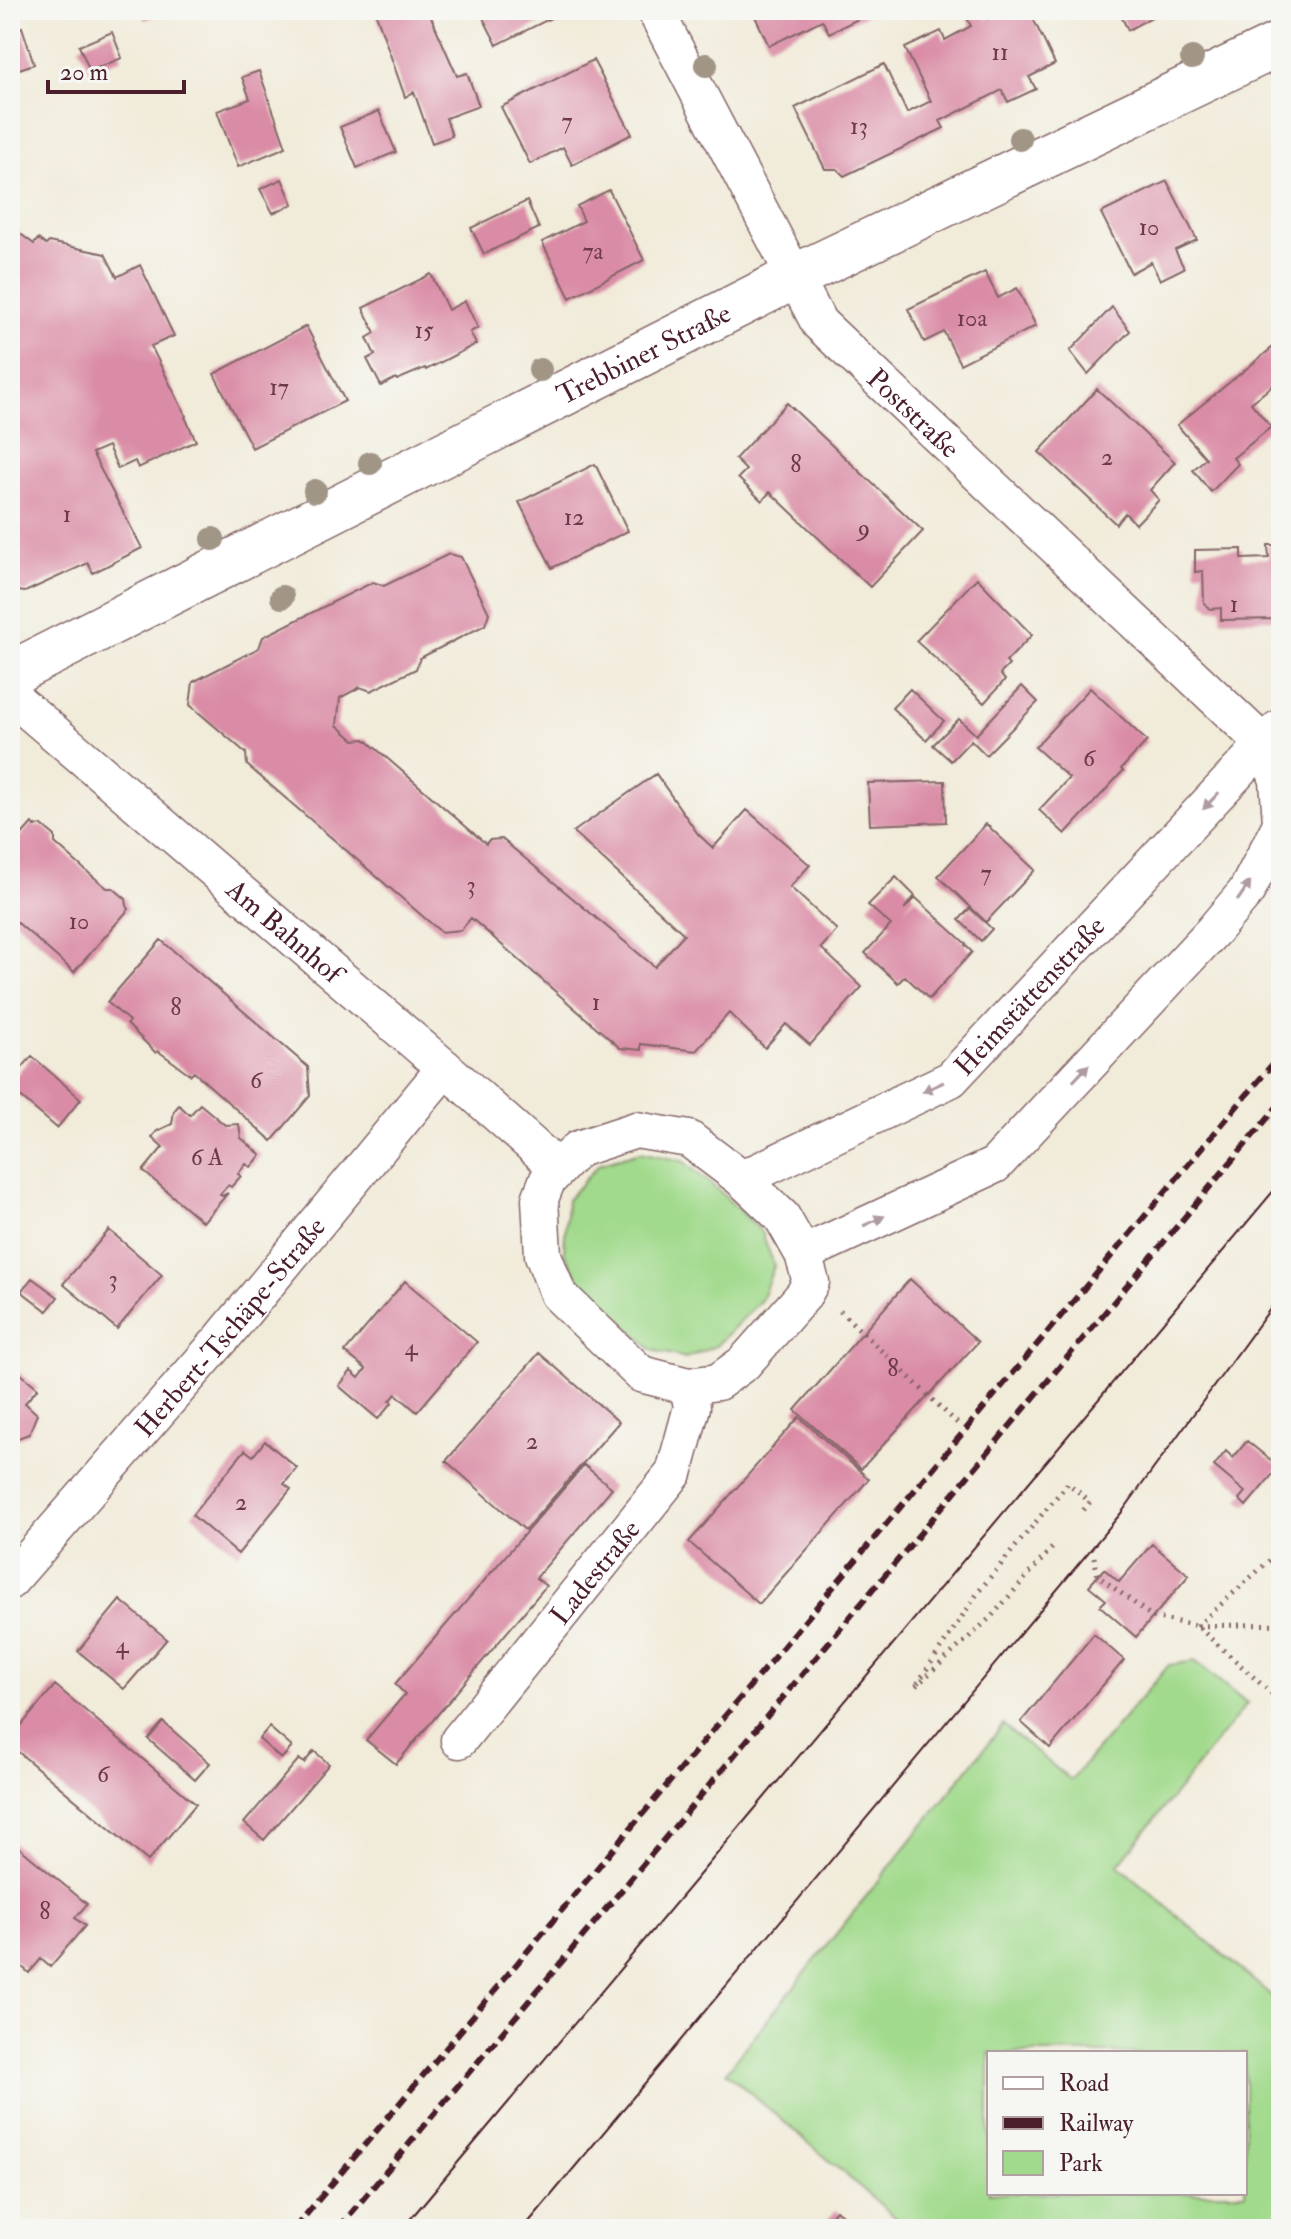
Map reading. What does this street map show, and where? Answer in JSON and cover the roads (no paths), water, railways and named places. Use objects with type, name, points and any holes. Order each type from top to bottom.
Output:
[{"type":"main road","name":"Trebbiner Straße","points":[[10,674],[794,277],[1281,43]]},
{"type":"street","name":"Poststraße","points":[[655,10],[819,323],[1273,735]]},
{"type":"street","name":"Am Bahnhof","points":[[10,695],[558,1168]]},
{"type":"street","points":[[803,1254],[995,1165],[1221,921],[1246,892],[1281,823],[1273,735]]},
{"type":"street","name":"Heimstättenstraße","points":[[742,1179],[951,1079],[1273,735]]},
{"type":"street","name":"Herbert-Tschäpe-Straße","points":[[10,1581],[223,1337],[445,1068]]},
{"type":"street","points":[[636,1130],[689,1139],[742,1179],[782,1217],[803,1254],[811,1282],[803,1296],[744,1363],[718,1382],[688,1386],[641,1374],[558,1294],[543,1255],[540,1199],[547,1181],[578,1149],[636,1130]]},
{"type":"street","name":"Ladestraße","points":[[459,1740],[674,1473],[692,1407],[688,1386]]},
{"type":"tram line","points":[[402,2229],[1281,1182]]},
{"type":"tram line","points":[[523,2229],[1122,1512],[1281,1294]]},
{"type":"railway","points":[[294,2229],[1281,1054]]},
{"type":"railway","points":[[338,2229],[1281,1102]]}]
